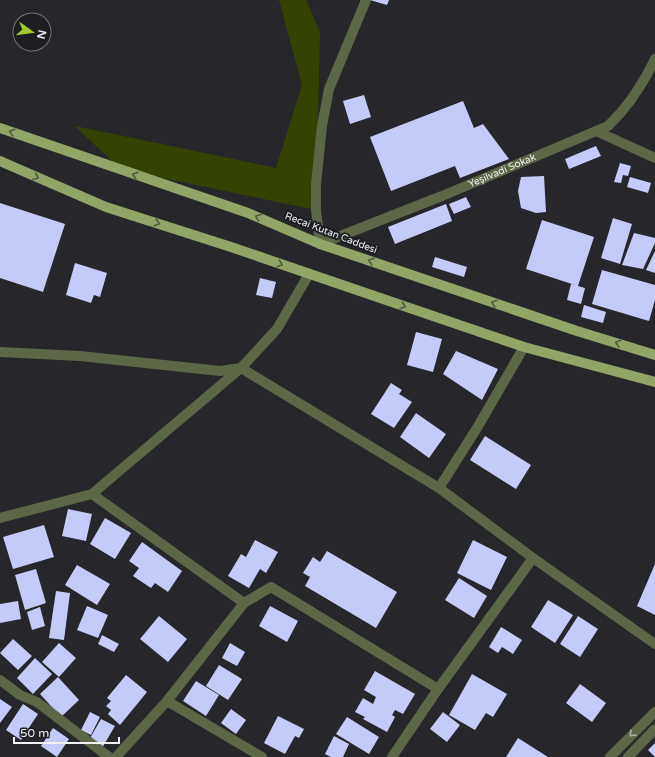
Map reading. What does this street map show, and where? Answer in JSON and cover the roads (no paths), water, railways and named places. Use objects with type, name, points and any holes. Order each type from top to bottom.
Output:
[{"type":"main road","name":"Recai Kutan Caddesi","points":[[0,128],[248,213],[320,244],[578,331],[655,354]]},
{"type":"main road","points":[[0,161],[106,207],[524,347],[655,382]]},
{"type":"street","points":[[320,244],[316,210],[316,184],[323,118],[329,89],[366,0]]},
{"type":"street","name":"Yeşilvadi Sokak","points":[[320,244],[442,196],[608,126],[619,115],[650,71],[655,59]]},
{"type":"street","points":[[596,131],[655,158]]},
{"type":"street","points":[[0,518],[92,494],[241,368],[277,329],[309,274]]},
{"type":"street","points":[[439,488],[477,428],[524,347]]},
{"type":"street","points":[[0,352],[80,356],[220,372],[241,368],[439,488],[533,558],[655,644]]},
{"type":"street","points":[[92,494],[244,603]]},
{"type":"street","points":[[392,757],[438,689],[533,558]]},
{"type":"street","points":[[116,757],[167,701],[244,603],[271,587],[438,689]]},
{"type":"street","points":[[0,680],[20,694],[37,702],[109,757]]},
{"type":"street","points":[[167,701],[262,757]]},
{"type":"street","points":[[610,757],[655,712]]},
{"type":"street","points":[[628,757],[655,730]]}]
